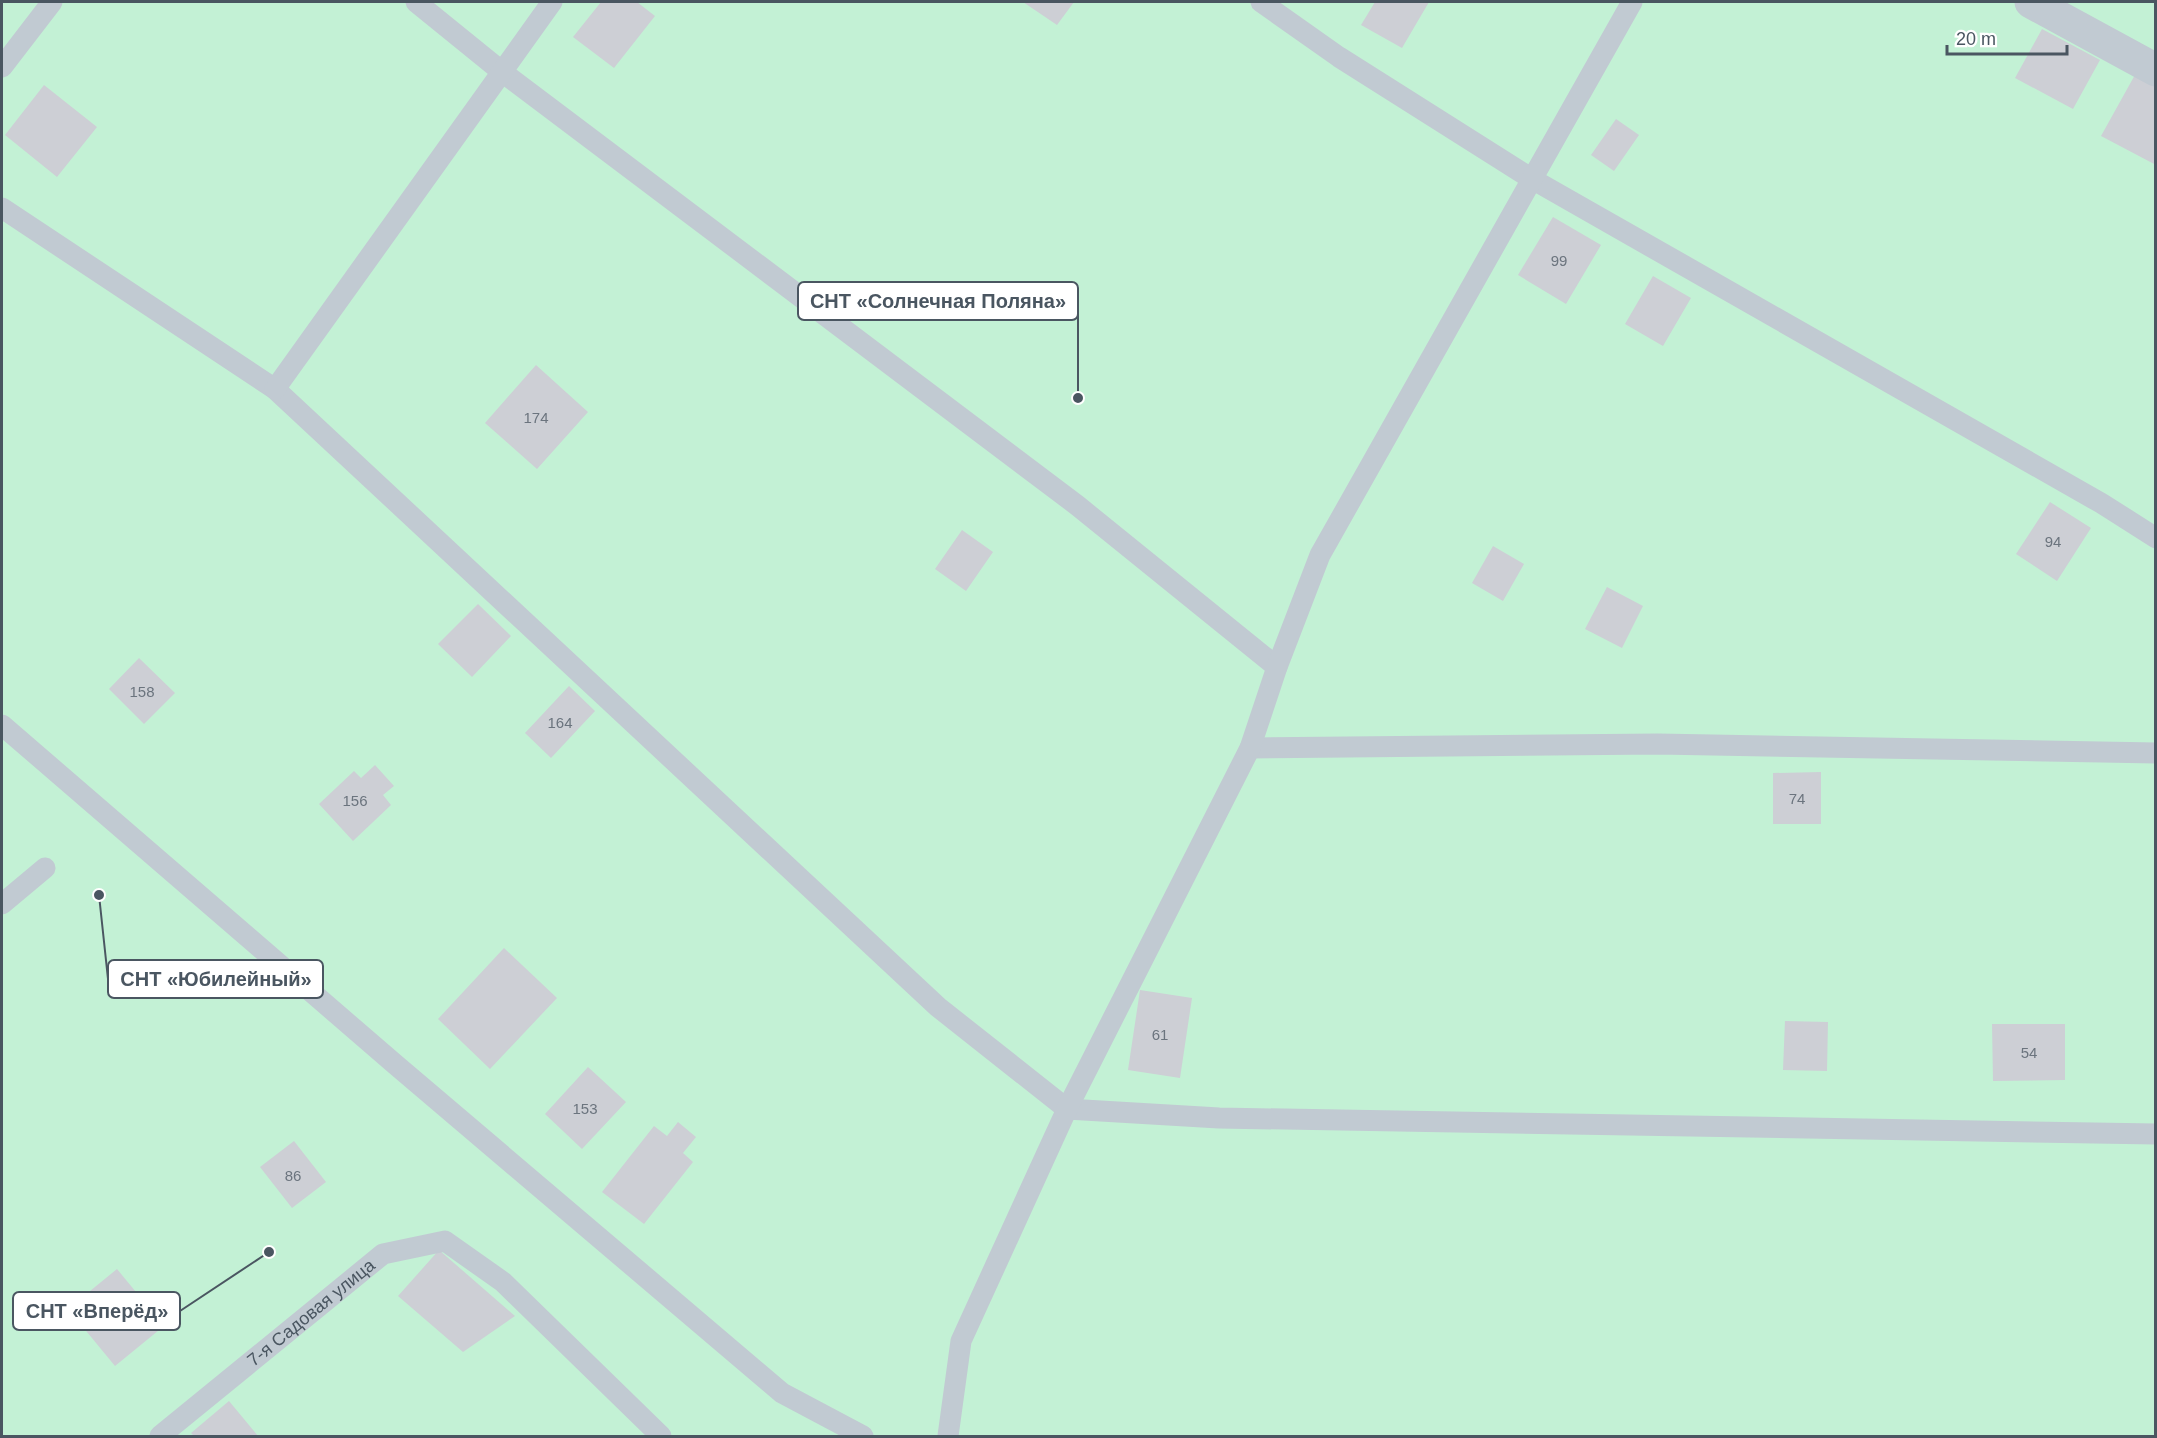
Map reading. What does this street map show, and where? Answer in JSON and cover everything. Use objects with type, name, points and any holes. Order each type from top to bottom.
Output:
[{"type":"street","points":[[2031,2],[2156,70]]},
{"type":"lane","points":[[2,67],[52,2]]},
{"type":"lane","points":[[416,2],[501,71],[1078,506],[1277,667]]},
{"type":"lane","points":[[275,389],[552,2]]},
{"type":"lane","points":[[1261,2],[1339,57],[1532,179],[2091,497],[2156,538]]},
{"type":"lane","points":[[948,1437],[961,1341],[1067,1109],[1250,748],[1277,667],[1320,555],[1632,2]]},
{"type":"lane","points":[[2,208],[275,389],[938,1007],[1067,1109],[1219,1118],[2156,1134]]},
{"type":"lane","points":[[2,725],[396,1065],[782,1393],[863,1437]]},
{"type":"lane","points":[[1250,748],[1658,744],[2156,753]]},
{"type":"lane","points":[[2,904],[45,868]]},
{"type":"lane","name":"7-я Садовая улица","points":[[160,1437],[383,1254],[445,1241],[503,1282],[661,1437]]},
{"type":"green space","points":[[2,2],[2155,2],[2155,1436],[2,1436]]},
{"type":"building","points":[[601,2],[637,2],[655,16],[614,68],[573,37]]},
{"type":"building","points":[[1023,2],[1074,2],[1057,25]]},
{"type":"building","points":[[1375,2],[1429,2],[1402,48],[1361,25]]},
{"type":"building","points":[[2042,29],[2100,60],[2073,109],[2015,78]]},
{"type":"building","points":[[2136,73],[2156,84],[2156,165],[2101,136]]},
{"type":"building","points":[[44,85],[97,127],[57,177],[5,135]]},
{"type":"building","points":[[1616,119],[1639,135],[1614,171],[1591,155]]},
{"type":"building","points":[[1553,217],[1601,245],[1566,304],[1518,275]]},
{"type":"building","points":[[1653,276],[1691,298],[1663,346],[1625,324]]},
{"type":"building","points":[[536,365],[588,412],[537,469],[485,423]]},
{"type":"building","points":[[2050,502],[2091,528],[2057,581],[2016,554]]},
{"type":"building","points":[[962,530],[993,552],[966,591],[935,569]]},
{"type":"building","points":[[1493,546],[1524,564],[1503,601],[1472,583]]},
{"type":"building","points":[[1607,587],[1643,606],[1622,648],[1585,629]]},
{"type":"building","points":[[478,604],[511,636],[472,677],[438,644]]},
{"type":"building","points":[[139,658],[175,693],[144,724],[109,689]]},
{"type":"building","points":[[569,686],[595,711],[551,758],[525,733]]},
{"type":"building","points":[[375,765],[394,786],[383,795],[391,805],[353,841],[319,804],[354,771],[361,778]]},
{"type":"building","points":[[1821,772],[1821,824],[1773,824],[1773,773]]},
{"type":"building","points":[[504,948],[557,998],[490,1069],[438,1019]]},
{"type":"building","points":[[1140,990],[1192,998],[1180,1078],[1128,1070]]},
{"type":"building","points":[[1785,1021],[1828,1022],[1827,1071],[1783,1070]]},
{"type":"building","points":[[1992,1024],[2065,1024],[2065,1080],[1993,1081]]},
{"type":"building","points":[[588,1067],[626,1102],[582,1149],[545,1114]]},
{"type":"building","points":[[678,1122],[696,1137],[683,1153],[693,1162],[644,1224],[602,1192],[654,1126],[667,1136]]},
{"type":"building","points":[[294,1141],[326,1182],[292,1208],[260,1167]]},
{"type":"building","points":[[439,1250],[515,1316],[463,1352],[398,1296]]},
{"type":"building","points":[[117,1269],[164,1326],[115,1366],[68,1309]]},
{"type":"building","points":[[229,1401],[258,1436],[194,1436],[191,1433]]},
{"type":"place","name":"СНТ «Солнечная Поляна»","points":[[1078,398]]},
{"type":"place","name":"СНТ «Юбилейный»","points":[[99,895]]},
{"type":"place","name":"СНТ «Вперёд»","points":[[269,1252]]}]
